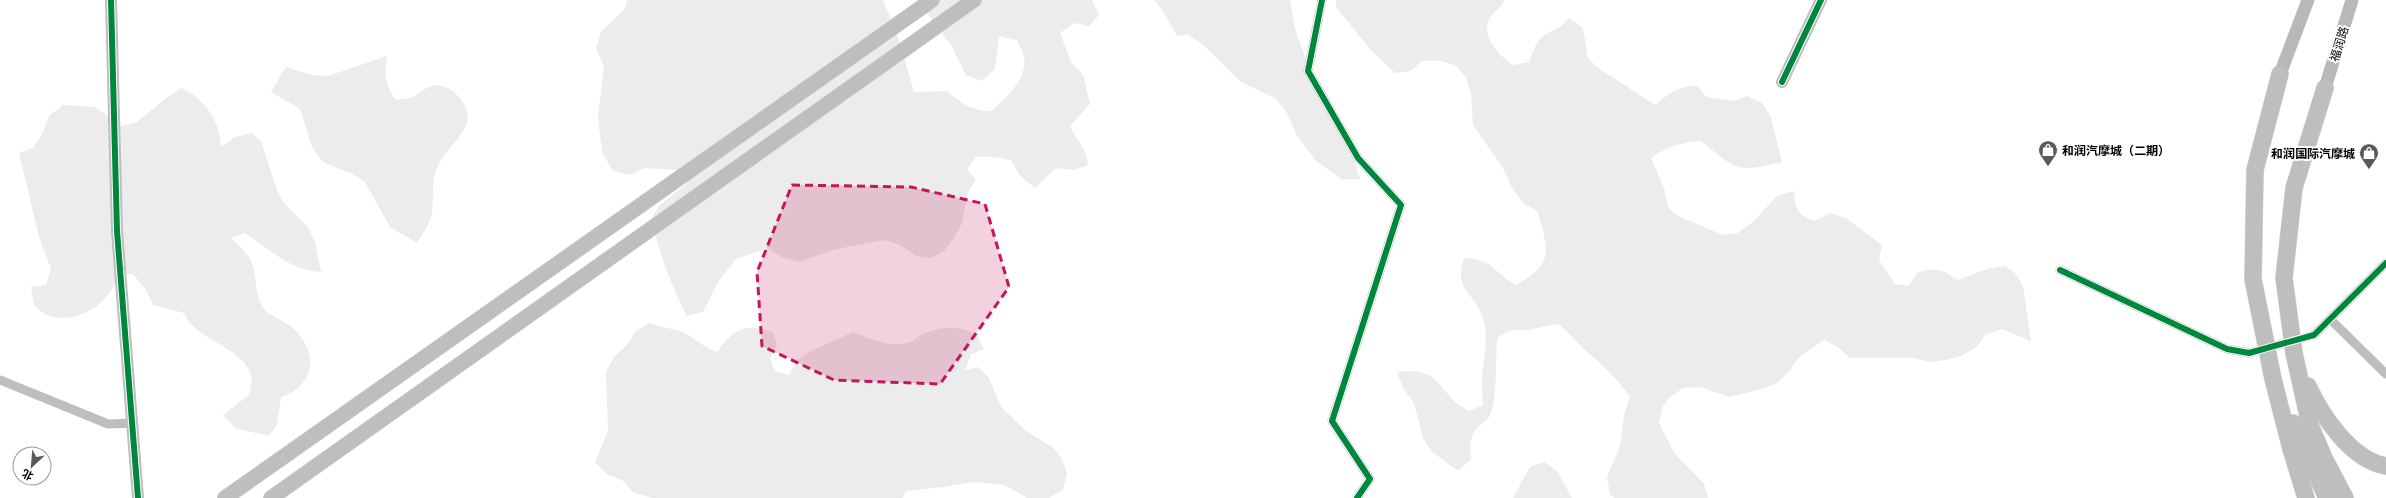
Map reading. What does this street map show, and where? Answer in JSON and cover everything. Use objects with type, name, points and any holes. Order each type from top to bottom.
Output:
[{"type":"highway","points":[[2280,74],[2255,170],[2253,272],[2274,379],[2291,449],[2306,498]]},
{"type":"highway","points":[[2325,88],[2294,188],[2284,278],[2294,353],[2310,425],[2324,458],[2345,498]]},
{"type":"highway","points":[[2294,353],[2317,405],[2334,429],[2355,451],[2386,466]]},
{"type":"highway","points":[[2274,379],[2327,498]]},
{"type":"main road","points":[[225,498],[932,0]]},
{"type":"main road","points":[[271,498],[974,0]]},
{"type":"main road","points":[[2280,74],[2308,0]]},
{"type":"main road","name":"福润路","points":[[2325,88],[2352,0]]},
{"type":"street","points":[[112,0],[117,231],[138,498]]},
{"type":"street","points":[[1322,0],[1308,71],[1358,158],[1401,205],[1332,421],[1370,479],[1357,498]]},
{"type":"street","points":[[1782,82],[1821,0]]},
{"type":"street","points":[[2314,335],[2331,320],[2386,263]]},
{"type":"street","points":[[2060,270],[2228,349],[2249,353]]},
{"type":"street","points":[[2331,320],[2386,374]]},
{"type":"street","points":[[0,380],[108,424],[133,423]]},
{"type":"highlighted area","points":[[792,185],[911,187],[985,204],[1009,287],[940,384],[834,380],[762,346],[757,272]]},
{"type":"shaded area","points":[[627,0],[883,0],[899,40],[914,92],[947,91],[967,106],[978,110],[991,111],[1015,87],[1023,73],[1024,57],[1017,40],[999,36],[995,69],[982,81],[966,75],[951,45],[917,0],[1092,0],[1099,15],[1089,26],[1074,23],[1060,33],[1071,62],[1083,75],[1090,104],[1070,126],[1084,149],[1088,165],[1074,170],[1056,168],[1035,188],[1020,176],[1011,160],[994,157],[976,157],[967,169],[976,180],[968,192],[962,223],[955,237],[944,251],[931,258],[916,256],[900,245],[884,240],[832,250],[800,262],[783,258],[767,248],[736,259],[718,282],[703,312],[687,316],[676,294],[666,268],[657,240],[652,217],[660,205],[687,183],[679,170],[645,168],[630,175],[613,171],[603,154],[598,117],[604,66],[596,48],[601,32],[625,9]]},
{"type":"shaded area","points":[[1154,0],[1290,0],[1295,29],[1306,60],[1329,99],[1350,146],[1360,179],[1341,179],[1315,160],[1296,134],[1287,113],[1275,98],[1241,82],[1203,45],[1187,34],[1177,36],[1161,8]]},
{"type":"shaded area","points":[[1336,0],[1504,0],[1500,7],[1491,16],[1487,30],[1492,44],[1497,51],[1513,65],[1529,62],[1535,46],[1540,40],[1546,34],[1560,27],[1569,18],[1583,28],[1588,58],[1597,67],[1655,105],[1675,91],[1691,86],[1698,86],[1706,97],[1734,101],[1747,96],[1762,103],[1771,117],[1782,162],[1746,168],[1738,166],[1722,158],[1701,141],[1681,144],[1669,148],[1651,158],[1665,191],[1668,208],[1680,217],[1723,235],[1738,233],[1753,222],[1777,196],[1794,191],[1796,207],[1804,216],[1814,221],[1830,213],[1846,218],[1882,245],[1879,260],[1895,284],[1908,286],[1918,272],[1925,270],[1935,269],[1943,271],[1958,280],[1987,269],[2005,266],[2015,273],[2023,286],[2031,341],[2002,329],[1985,335],[1977,347],[1961,356],[1930,362],[1913,358],[1850,358],[1839,348],[1824,340],[1798,358],[1789,372],[1777,383],[1765,388],[1730,397],[1700,387],[1683,388],[1669,398],[1662,408],[1659,423],[1675,454],[1704,484],[1708,498],[1615,498],[1610,494],[1607,477],[1620,446],[1624,415],[1630,397],[1609,372],[1558,324],[1527,330],[1511,330],[1498,337],[1494,399],[1489,417],[1474,432],[1471,445],[1471,459],[1458,471],[1431,451],[1423,438],[1414,403],[1403,388],[1397,372],[1412,371],[1423,373],[1432,377],[1451,398],[1469,411],[1483,405],[1482,374],[1486,346],[1486,332],[1479,310],[1463,285],[1461,269],[1464,258],[1487,263],[1516,285],[1529,277],[1543,263],[1546,246],[1542,225],[1538,212],[1523,203],[1512,188],[1503,168],[1473,125],[1471,94],[1466,77],[1455,65],[1441,61],[1422,61],[1410,71],[1395,73],[1370,49],[1336,7]]},
{"type":"shaded area","points":[[387,56],[386,79],[396,100],[411,98],[430,86],[444,86],[459,97],[466,108],[468,117],[466,126],[437,168],[434,179],[433,207],[430,221],[417,243],[390,227],[365,182],[352,174],[323,162],[312,147],[300,109],[271,92],[286,67],[312,75],[328,76]]},
{"type":"shaded area","points":[[182,88],[198,98],[210,112],[218,128],[221,147],[235,137],[251,133],[261,141],[277,190],[284,203],[308,227],[315,242],[321,272],[309,270],[289,263],[244,233],[231,238],[245,252],[252,263],[257,294],[261,305],[267,312],[293,328],[307,348],[310,358],[310,367],[307,376],[301,385],[293,392],[281,397],[277,425],[269,436],[235,428],[223,415],[250,394],[252,377],[246,365],[238,357],[197,330],[189,322],[184,313],[153,305],[146,290],[133,274],[119,274],[115,284],[101,302],[82,314],[60,318],[49,316],[34,305],[31,287],[46,285],[51,269],[39,237],[19,153],[33,148],[43,132],[49,116],[63,105],[95,107],[121,126],[137,122],[165,99]]},
{"type":"shaded area","points":[[649,323],[680,331],[717,352],[729,337],[741,330],[755,328],[773,332],[777,344],[770,359],[775,371],[789,375],[797,360],[811,351],[853,332],[876,341],[894,344],[913,341],[923,334],[939,329],[952,328],[972,332],[977,336],[984,349],[971,354],[965,370],[978,367],[989,378],[1001,407],[1025,430],[1053,448],[1062,459],[1067,473],[1063,490],[1049,498],[1027,498],[1005,485],[974,482],[906,491],[903,498],[653,498],[634,493],[622,480],[608,475],[595,462],[608,431],[606,372],[614,357],[627,345],[636,331]]},
{"type":"shaded area","points":[[1544,462],[1557,471],[1572,498],[1513,498],[1530,467]]},
{"type":"tunnel","points":[[2249,353],[2314,335]]},
{"type":"cycle path","points":[[111,0],[117,231],[138,498]]},
{"type":"cycle path","points":[[1322,0],[1308,71],[1358,158],[1401,205],[1332,421],[1370,479],[1357,498]]},
{"type":"cycle path","points":[[1782,82],[1821,0]]},
{"type":"cycle path","points":[[2060,270],[2227,349],[2249,353],[2314,335],[2386,263]]},
{"type":"place","name":"和润汽摩城（二期）","points":[[2048,167]]},
{"type":"place","name":"和润国际汽摩城","points":[[2369,170]]}]
